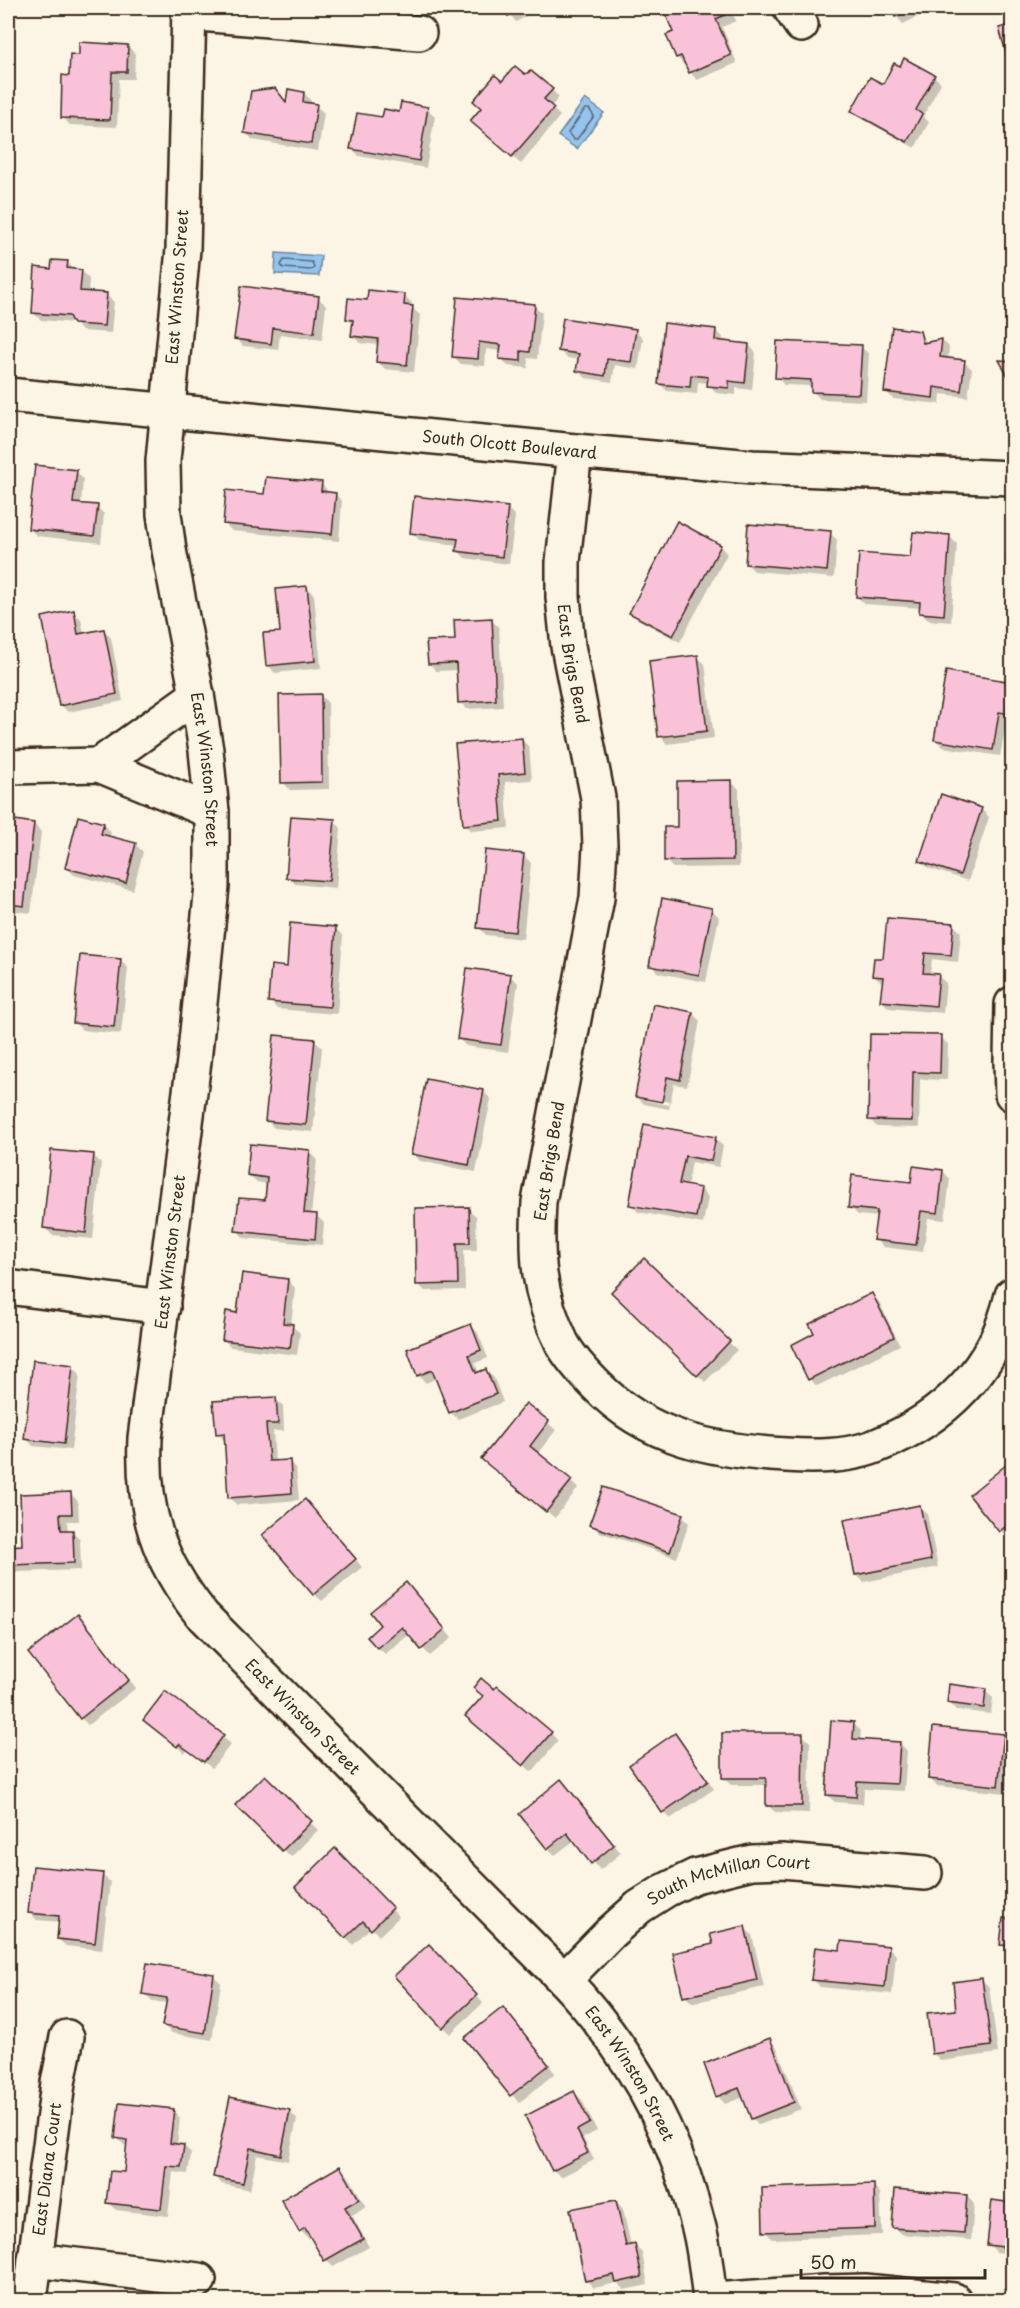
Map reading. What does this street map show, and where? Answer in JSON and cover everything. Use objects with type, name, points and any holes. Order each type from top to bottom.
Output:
[{"type":"street","points":[[188,10],[419,33]]},
{"type":"street","name":"East Winston Street","points":[[188,10],[183,249],[163,462],[164,514],[206,750],[212,812],[213,867],[210,923],[145,1438],[144,1473],[149,1510],[157,1538],[183,1591],[203,1616],[564,1980],[591,2008],[617,2042],[665,2128],[684,2176],[700,2229],[710,2301]]},
{"type":"street","name":"South Olcott Boulevard","points":[[8,395],[752,467],[1012,478]]},
{"type":"street","name":"East Brigs Bend","points":[[576,451],[563,562],[563,597],[568,646],[598,798],[600,846],[597,898],[539,1202],[538,1274],[548,1310],[563,1344],[585,1374],[610,1401],[643,1424],[667,1435],[756,1454],[835,1455],[873,1448],[910,1430],[942,1408],[974,1379],[993,1348],[1012,1295]]},
{"type":"street","points":[[99,765],[197,695]]},
{"type":"street","points":[[8,767],[99,765],[212,812]]},
{"type":"street","points":[[1012,1004],[1012,1094]]},
{"type":"street","points":[[15,1288],[163,1307]]},
{"type":"street","name":"South McMillan Court","points":[[564,1980],[639,1907],[695,1876],[752,1862],[782,1862],[925,1873]]},
{"type":"street","name":"East Diana Court","points":[[30,2301],[67,2037]]},
{"type":"street","points":[[35,2260],[199,2280]]},
{"type":"street","points":[[715,2301],[865,2291],[954,2301]]},
{"type":"water","points":[[585,99],[604,113],[577,149],[558,136]]},
{"type":"water","points":[[276,253],[321,256],[319,276],[275,274]]},
{"type":"building","points":[[506,8],[521,8],[508,16]]},
{"type":"building","points":[[663,8],[727,8],[729,13],[716,19],[731,55],[689,73],[681,56],[676,58],[666,35],[673,32]]},
{"type":"building","points":[[890,8],[915,8],[895,17]]},
{"type":"building","points":[[1012,24],[1012,74],[999,28]]},
{"type":"building","points":[[79,42],[128,45],[127,72],[112,72],[110,120],[61,118],[62,75],[69,76],[70,54],[79,55]]},
{"type":"building","points":[[904,58],[935,75],[916,110],[922,114],[907,142],[851,111],[870,77],[883,84],[894,63],[900,66]]},
{"type":"building","points":[[515,66],[525,74],[531,71],[553,89],[544,99],[554,108],[512,157],[470,121],[481,108],[473,101],[495,75],[502,81]]},
{"type":"building","points":[[275,88],[286,102],[288,89],[304,92],[303,102],[317,104],[311,144],[244,133],[251,91]]},
{"type":"building","points":[[401,102],[428,107],[419,161],[350,149],[357,113],[382,117],[384,109],[399,112]]},
{"type":"building","points":[[52,260],[68,261],[67,268],[82,270],[80,291],[107,293],[104,326],[73,324],[69,316],[32,313],[35,267],[51,269]]},
{"type":"building","points":[[241,286],[319,296],[314,333],[273,328],[271,344],[234,339]]},
{"type":"building","points":[[368,290],[405,294],[404,305],[413,306],[407,365],[376,362],[378,339],[351,336],[353,320],[346,319],[348,298],[367,300]]},
{"type":"building","points":[[457,297],[535,304],[530,352],[521,351],[521,361],[499,359],[501,345],[479,342],[478,359],[452,357]]},
{"type":"building","points":[[563,318],[636,329],[631,362],[607,359],[605,376],[576,371],[579,354],[558,351]]},
{"type":"building","points":[[664,323],[716,329],[715,340],[749,344],[745,383],[729,381],[729,388],[707,386],[708,377],[691,375],[690,387],[658,384]]},
{"type":"building","points":[[892,327],[920,331],[923,343],[942,339],[940,357],[965,360],[961,391],[934,387],[933,398],[884,392]]},
{"type":"building","points":[[777,341],[862,345],[859,394],[811,392],[811,380],[775,378]]},
{"type":"building","points":[[999,360],[1012,361],[1012,383]]},
{"type":"building","points":[[35,465],[77,470],[73,503],[98,505],[94,536],[28,529]]},
{"type":"building","points":[[266,477],[322,482],[321,491],[336,493],[332,534],[223,524],[226,490],[264,494]]},
{"type":"building","points":[[414,496],[508,507],[502,557],[456,551],[458,539],[410,533]]},
{"type":"building","points":[[677,521],[721,545],[673,636],[629,613]]},
{"type":"building","points":[[748,524],[831,531],[827,571],[745,564]]},
{"type":"building","points":[[913,532],[950,535],[944,615],[919,613],[920,602],[856,597],[859,553],[910,557]]},
{"type":"building","points":[[1012,533],[1012,563],[1006,562]]},
{"type":"building","points":[[307,586],[315,661],[266,666],[263,633],[280,632],[276,589]]},
{"type":"building","points":[[74,610],[78,634],[104,629],[117,694],[59,706],[42,617]]},
{"type":"building","points":[[492,618],[496,700],[458,703],[456,663],[428,664],[426,641],[455,640],[454,620]]},
{"type":"building","points":[[698,655],[707,731],[658,737],[649,661]]},
{"type":"building","points":[[946,671],[1012,682],[1012,714],[999,712],[993,750],[934,740]]},
{"type":"building","points":[[321,694],[322,782],[281,783],[279,695]]},
{"type":"building","points":[[522,738],[525,772],[498,775],[502,821],[463,825],[455,744]]},
{"type":"building","points":[[732,780],[733,860],[664,861],[664,827],[677,827],[677,781]]},
{"type":"building","points":[[941,794],[982,808],[960,875],[919,861]]},
{"type":"building","points":[[78,816],[104,823],[101,834],[136,843],[126,883],[65,868]]},
{"type":"building","points":[[291,816],[335,819],[329,881],[286,878]]},
{"type":"building","points":[[8,819],[34,823],[24,906],[8,904]]},
{"type":"building","points":[[485,850],[524,854],[515,932],[477,928]]},
{"type":"building","points":[[662,898],[712,908],[699,975],[649,966]]},
{"type":"building","points":[[887,918],[954,923],[951,955],[925,953],[923,973],[939,974],[936,1006],[880,1001],[883,977],[872,976],[874,958],[883,958]]},
{"type":"building","points":[[290,923],[336,927],[330,1007],[268,1002],[271,965],[287,967]]},
{"type":"building","points":[[80,955],[121,959],[114,1027],[73,1023]]},
{"type":"building","points":[[467,968],[511,974],[501,1045],[457,1039]]},
{"type":"building","points":[[653,1004],[693,1012],[680,1080],[667,1077],[662,1102],[635,1097]]},
{"type":"building","points":[[870,1034],[941,1035],[940,1073],[913,1072],[912,1121],[868,1120]]},
{"type":"building","points":[[274,1035],[315,1039],[306,1125],[265,1121]]},
{"type":"building","points":[[426,1079],[484,1090],[469,1165],[411,1154]]},
{"type":"building","points":[[644,1124],[716,1137],[711,1161],[685,1156],[679,1184],[701,1188],[696,1217],[629,1205]]},
{"type":"building","points":[[250,1144],[310,1150],[304,1213],[317,1214],[315,1239],[235,1231],[239,1198],[265,1200],[267,1178],[247,1175]]},
{"type":"building","points":[[51,1150],[94,1154],[86,1233],[43,1228]]},
{"type":"building","points":[[913,1166],[943,1170],[938,1213],[921,1211],[916,1245],[873,1240],[877,1211],[848,1208],[852,1175],[911,1182]]},
{"type":"building","points":[[469,1207],[470,1243],[457,1243],[458,1284],[416,1285],[415,1208]]},
{"type":"building","points":[[644,1258],[730,1341],[697,1376],[611,1292]]},
{"type":"building","points":[[242,1273],[288,1279],[283,1323],[293,1324],[290,1348],[222,1340],[226,1311],[237,1313]]},
{"type":"building","points":[[872,1293],[894,1337],[808,1380],[791,1345],[814,1333],[809,1324]]},
{"type":"building","points":[[471,1324],[481,1350],[469,1355],[476,1373],[486,1369],[496,1394],[449,1413],[432,1370],[417,1376],[407,1349]]},
{"type":"building","points":[[33,1360],[73,1365],[64,1444],[24,1439]]},
{"type":"building","points":[[276,1397],[278,1424],[266,1424],[269,1461],[290,1460],[292,1493],[228,1498],[224,1433],[216,1434],[213,1401]]},
{"type":"building","points":[[526,1403],[549,1421],[530,1446],[572,1480],[546,1512],[481,1459]]},
{"type":"building","points":[[1012,1460],[1012,1521],[999,1532],[969,1495]]},
{"type":"building","points":[[603,1487],[683,1514],[670,1552],[589,1525]]},
{"type":"building","points":[[71,1492],[72,1514],[60,1514],[61,1530],[73,1530],[74,1563],[8,1565],[8,1546],[22,1545],[20,1494]]},
{"type":"building","points":[[305,1499],[356,1559],[313,1595],[262,1535]]},
{"type":"building","points":[[920,1505],[931,1560],[855,1575],[844,1520]]},
{"type":"building","points":[[406,1582],[445,1629],[421,1650],[402,1627],[377,1648],[367,1637],[380,1625],[370,1612]]},
{"type":"building","points":[[78,1614],[129,1680],[80,1719],[28,1653]]},
{"type":"building","points":[[481,1678],[494,1689],[497,1686],[552,1732],[523,1766],[465,1716],[483,1696],[473,1688]]},
{"type":"building","points":[[949,1684],[986,1689],[984,1708],[947,1703]]},
{"type":"building","points":[[165,1691],[224,1735],[204,1762],[179,1744],[177,1747],[143,1720]]},
{"type":"building","points":[[831,1720],[854,1722],[853,1739],[900,1742],[897,1784],[857,1782],[856,1797],[826,1795]]},
{"type":"building","points":[[933,1727],[1004,1734],[998,1786],[928,1779]]},
{"type":"building","points":[[675,1733],[708,1781],[662,1813],[629,1765]]},
{"type":"building","points":[[722,1733],[803,1733],[802,1806],[766,1806],[766,1778],[722,1778]]},
{"type":"building","points":[[265,1775],[312,1821],[282,1851],[235,1805]]},
{"type":"building","points":[[561,1779],[614,1845],[591,1864],[567,1833],[547,1849],[519,1814]]},
{"type":"building","points":[[335,1848],[393,1908],[371,1930],[363,1921],[345,1938],[295,1887]]},
{"type":"building","points":[[33,1866],[103,1873],[95,1943],[57,1939],[59,1916],[28,1913]]},
{"type":"building","points":[[1003,1918],[1012,1919],[1012,1946],[1000,1945]]},
{"type":"building","points":[[745,1926],[757,1980],[683,1997],[673,1953],[713,1944],[710,1934]]},
{"type":"building","points":[[841,1941],[889,1946],[885,1987],[811,1980],[815,1947],[840,1950]]},
{"type":"building","points":[[429,1944],[477,1995],[442,2028],[394,1976]]},
{"type":"building","points":[[147,1963],[214,1974],[205,2033],[162,2026],[167,1998],[142,1994]]},
{"type":"building","points":[[982,1978],[991,2046],[932,2054],[927,2013],[956,2010],[953,1982]]},
{"type":"building","points":[[503,2007],[549,2065],[510,2096],[464,2038]]},
{"type":"building","points":[[770,2038],[794,2102],[751,2119],[739,2088],[716,2097],[704,2064]]},
{"type":"building","points":[[574,2091],[590,2123],[577,2130],[588,2153],[552,2171],[525,2116]]},
{"type":"building","points":[[230,2097],[290,2110],[281,2155],[250,2148],[243,2183],[213,2177]]},
{"type":"building","points":[[119,2103],[174,2109],[170,2143],[184,2145],[181,2167],[166,2166],[161,2209],[106,2203],[110,2171],[124,2172],[127,2140],[115,2138]]},
{"type":"building","points":[[340,2166],[359,2199],[345,2207],[363,2239],[324,2261],[305,2228],[299,2232],[281,2200]]},
{"type":"building","points":[[874,2184],[875,2228],[763,2232],[762,2188]]},
{"type":"building","points":[[895,2189],[967,2195],[964,2233],[892,2228]]},
{"type":"building","points":[[616,2200],[626,2246],[635,2244],[642,2277],[616,2283],[614,2275],[585,2281],[570,2209]]},
{"type":"building","points":[[992,2200],[1012,2203],[1012,2248],[987,2245]]}]
